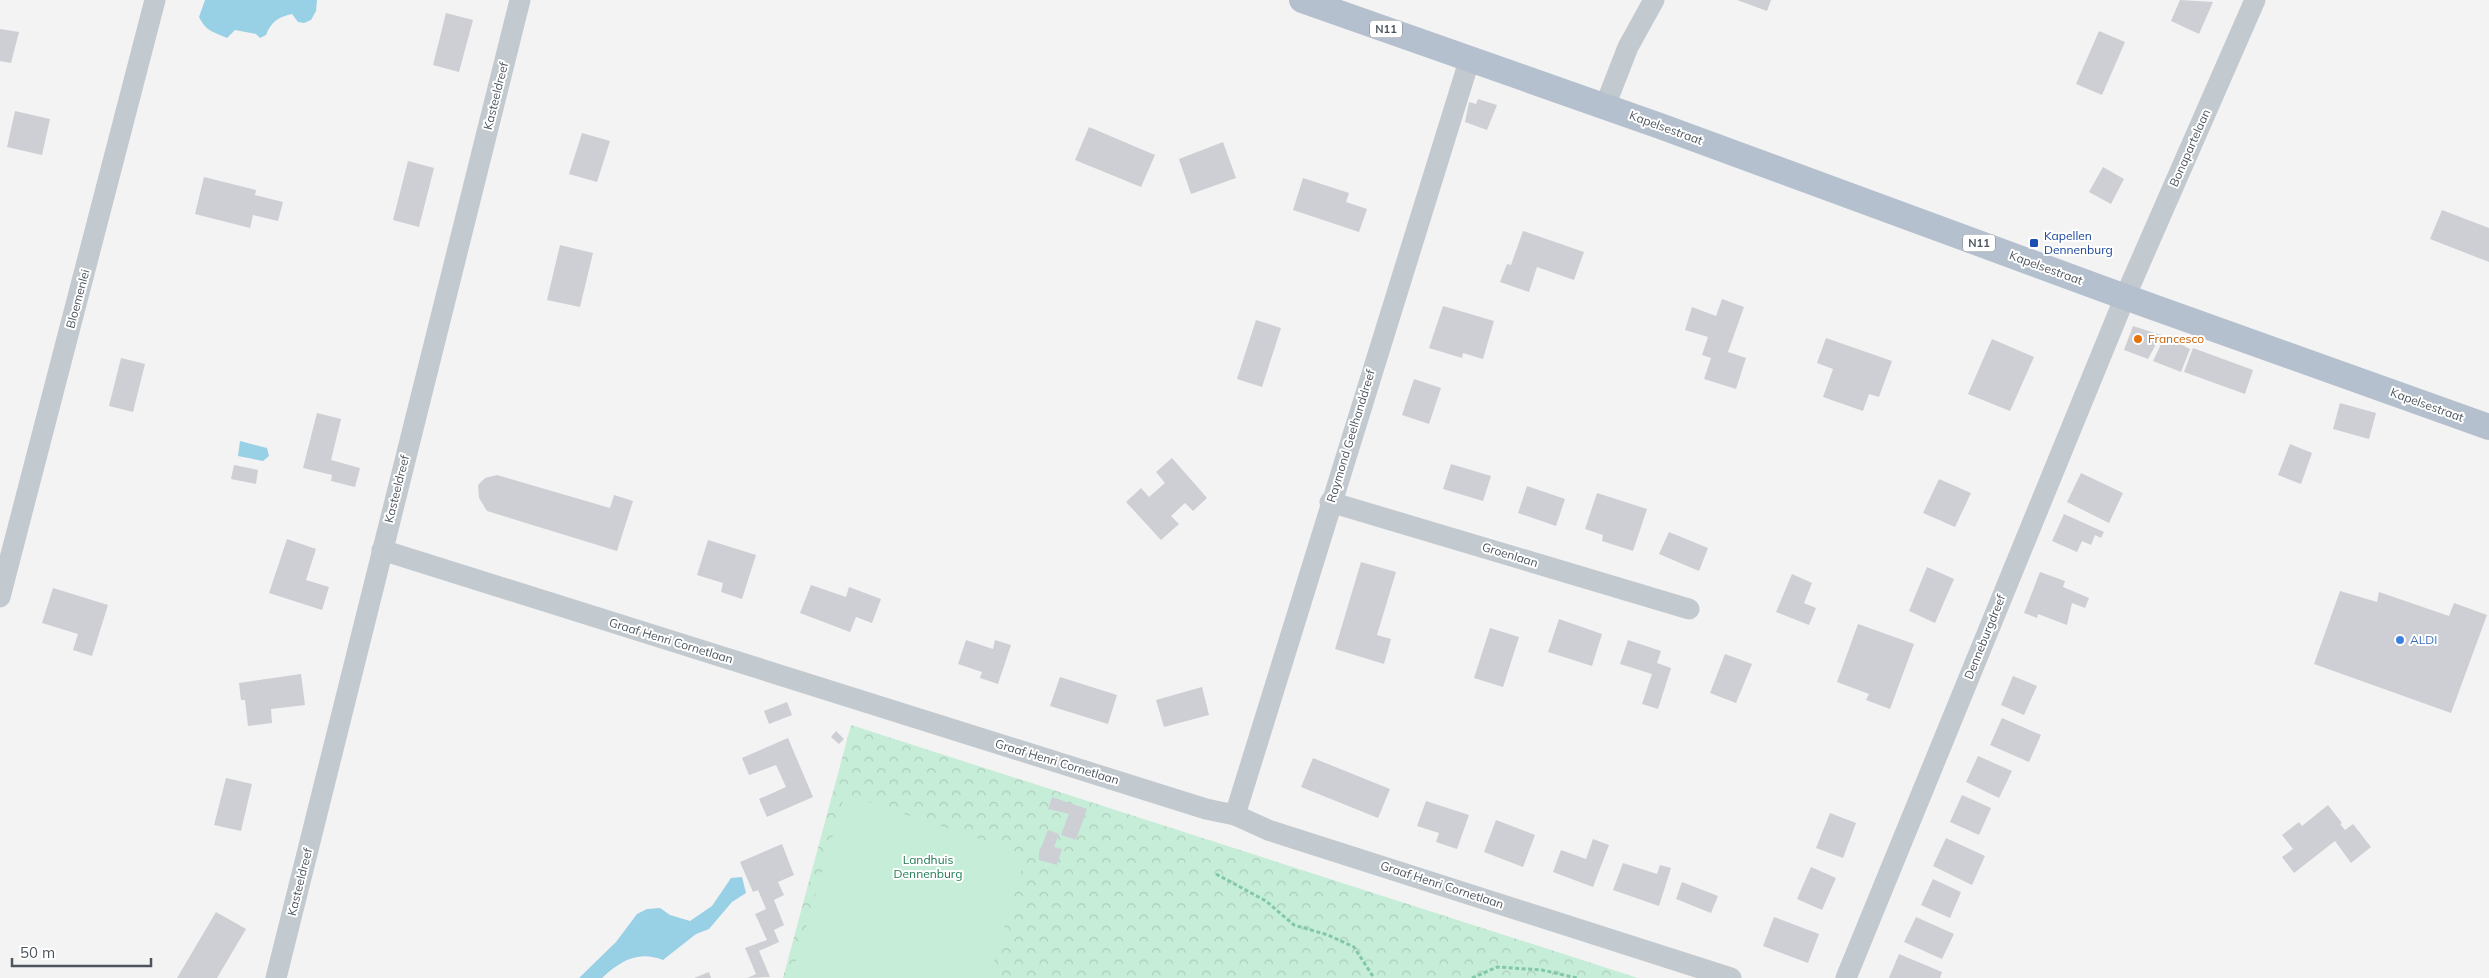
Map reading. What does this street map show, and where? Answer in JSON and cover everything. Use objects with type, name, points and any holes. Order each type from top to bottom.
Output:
[{"type":"main road","name":"Kapelsestraat","points":[[1302,0],[1605,106],[2125,297],[2489,427]]},
{"type":"street","name":"Bloemenlei","points":[[0,598],[155,0]]},
{"type":"street","name":"Kasteeldreef","points":[[276,978],[520,0]]},
{"type":"street","points":[[1605,106],[1628,47],[1654,0]]},
{"type":"street","name":"Bonapartelaan","points":[[2125,297],[2255,0]]},
{"type":"street","name":"Raymond Geelhanddreef","points":[[1235,815],[1330,502],[1470,58]]},
{"type":"street","name":"Denneburgdreef","points":[[1846,978],[2125,297]]},
{"type":"street","name":"Groenlaan","points":[[1330,502],[1689,609]]},
{"type":"street","name":"Graaf Henri Cornetlaan","points":[[382,550],[1206,809],[1235,815],[1268,830],[1730,978]]},
{"type":"path","points":[[1216,874],[1266,902],[1294,925],[1328,935],[1354,948],[1374,978]]},
{"type":"path","points":[[1472,978],[1497,967],[1542,970],[1577,978]]},
{"type":"green space","name":"Landhuis Dennenburg","points":[[851,725],[1638,978],[783,978]]},
{"type":"green space","points":[[845,794],[1026,855],[989,978],[791,978]]},
{"type":"water","points":[[205,0],[317,0],[316,11],[311,20],[304,23],[298,22],[292,14],[276,21],[266,35],[260,38],[256,34],[235,30],[227,38],[207,28],[199,17]]},
{"type":"water","points":[[240,441],[267,448],[269,456],[263,461],[238,456]]},
{"type":"water","points":[[742,877],[746,893],[732,902],[709,929],[696,934],[663,960],[654,957],[637,957],[623,962],[602,978],[579,978],[616,942],[637,914],[647,909],[660,908],[670,915],[690,921],[712,906],[731,878]]},
{"type":"building","points":[[1737,0],[1771,0],[1767,11]]},
{"type":"building","points":[[2180,0],[2213,2],[2199,34],[2171,21]]},
{"type":"building","points":[[446,13],[473,20],[459,72],[433,65]]},
{"type":"building","points":[[0,29],[19,32],[11,63],[0,61]]},
{"type":"building","points":[[2099,31],[2125,42],[2102,95],[2076,84]]},
{"type":"building","points":[[1478,99],[1497,105],[1487,130],[1465,122],[1469,102],[1476,104]]},
{"type":"building","points":[[15,111],[50,119],[42,155],[7,147]]},
{"type":"building","points":[[1089,127],[1155,155],[1141,187],[1075,160]]},
{"type":"building","points":[[582,133],[610,141],[597,182],[569,174]]},
{"type":"building","points":[[1223,142],[1236,178],[1191,194],[1179,159]]},
{"type":"building","points":[[408,161],[434,168],[419,227],[393,220]]},
{"type":"building","points":[[2103,167],[2124,179],[2111,204],[2089,192]]},
{"type":"building","points":[[204,177],[256,190],[255,195],[283,202],[278,221],[253,215],[250,228],[195,214]]},
{"type":"building","points":[[1303,178],[1349,193],[1346,202],[1367,209],[1359,232],[1293,210]]},
{"type":"building","points":[[2442,210],[2489,228],[2489,262],[2430,239]]},
{"type":"building","points":[[1523,231],[1584,252],[1574,280],[1537,267],[1529,292],[1500,282],[1507,264],[1511,265]]},
{"type":"building","points":[[560,245],[593,253],[580,307],[547,300]]},
{"type":"building","points":[[1722,299],[1744,307],[1728,352],[1746,358],[1736,389],[1704,379],[1711,358],[1702,355],[1708,337],[1685,330],[1692,307],[1716,316]]},
{"type":"building","points":[[1443,306],[1494,321],[1483,359],[1463,353],[1462,358],[1429,348]]},
{"type":"building","points":[[1256,320],[1281,328],[1262,387],[1237,379]]},
{"type":"building","points":[[2133,326],[2161,335],[2148,359],[2124,350]]},
{"type":"building","points":[[2165,336],[2190,349],[2181,372],[2153,361]]},
{"type":"building","points":[[1826,338],[1892,361],[1879,397],[1869,394],[1863,411],[1823,397],[1833,369],[1817,363]]},
{"type":"building","points":[[1992,339],[2034,357],[2010,411],[1968,394]]},
{"type":"building","points":[[2193,348],[2253,370],[2245,394],[2184,372]]},
{"type":"building","points":[[121,358],[145,364],[133,412],[109,406]]},
{"type":"building","points":[[1414,379],[1441,388],[1429,424],[1402,415]]},
{"type":"building","points":[[2340,403],[2376,413],[2369,439],[2333,429]]},
{"type":"building","points":[[317,413],[341,419],[331,460],[360,468],[355,487],[331,481],[332,475],[303,468]]},
{"type":"building","points":[[2290,444],[2312,453],[2301,484],[2278,475]]},
{"type":"building","points":[[1172,458],[1207,498],[1193,511],[1185,503],[1171,516],[1179,524],[1161,540],[1126,502],[1141,488],[1149,497],[1165,483],[1156,472]]},
{"type":"building","points":[[1451,464],[1491,476],[1483,501],[1443,489]]},
{"type":"building","points":[[234,465],[258,470],[256,484],[231,479]]},
{"type":"building","points":[[2081,473],[2123,493],[2109,523],[2067,502]]},
{"type":"building","points":[[497,475],[610,508],[614,495],[633,501],[617,551],[487,511],[479,498],[478,485],[485,478]]},
{"type":"building","points":[[1939,479],[1971,493],[1955,527],[1923,513]]},
{"type":"building","points":[[1527,486],[1565,499],[1556,526],[1518,513]]},
{"type":"building","points":[[1597,493],[1647,509],[1633,551],[1602,541],[1603,535],[1585,529]]},
{"type":"building","points":[[2064,514],[2104,532],[2101,538],[2095,535],[2091,545],[2082,541],[2077,552],[2052,541]]},
{"type":"building","points":[[1669,532],[1708,548],[1699,571],[1659,554]]},
{"type":"building","points":[[287,539],[316,549],[306,580],[329,587],[322,610],[269,593]]},
{"type":"building","points":[[708,540],[756,555],[742,599],[721,592],[723,583],[697,575]]},
{"type":"building","points":[[1361,562],[1396,572],[1377,635],[1391,639],[1384,664],[1335,649]]},
{"type":"building","points":[[1927,567],[1954,579],[1935,623],[1909,611]]},
{"type":"building","points":[[2040,572],[2065,581],[2063,587],[2089,598],[2085,608],[2072,603],[2067,625],[2038,614],[2037,618],[2024,613]]},
{"type":"building","points":[[1792,574],[1812,583],[1804,603],[1816,608],[1809,625],[1776,612]]},
{"type":"building","points":[[811,585],[846,597],[849,587],[881,599],[872,623],[856,617],[850,632],[800,613]]},
{"type":"building","points":[[53,588],[108,605],[92,656],[73,650],[78,634],[42,623]]},
{"type":"building","name":"ALDI","points":[[2340,591],[2377,602],[2379,592],[2449,616],[2454,603],[2487,615],[2451,713],[2314,664]]},
{"type":"building","points":[[1559,619],[1602,634],[1592,666],[1548,652]]},
{"type":"building","points":[[1858,624],[1914,644],[1890,709],[1866,700],[1869,694],[1837,682]]},
{"type":"building","points":[[1490,628],[1519,637],[1503,687],[1474,678]]},
{"type":"building","points":[[966,640],[993,649],[995,640],[1011,645],[998,684],[980,678],[982,672],[958,664]]},
{"type":"building","points":[[1628,640],[1661,651],[1657,663],[1671,668],[1658,709],[1642,704],[1652,674],[1620,664]]},
{"type":"building","points":[[1725,654],[1752,664],[1736,703],[1710,693]]},
{"type":"building","points":[[301,674],[305,705],[271,709],[272,723],[248,726],[245,700],[241,700],[239,683]]},
{"type":"building","points":[[2013,676],[2037,686],[2024,715],[2001,705]]},
{"type":"building","points":[[1060,677],[1117,695],[1108,724],[1050,706]]},
{"type":"building","points":[[1202,687],[1209,715],[1164,727],[1156,700]]},
{"type":"building","points":[[787,702],[792,715],[769,724],[764,711]]},
{"type":"building","points":[[2002,718],[2041,735],[2029,762],[1990,745]]},
{"type":"building","points":[[836,731],[844,739],[839,744],[831,737]]},
{"type":"building","points":[[788,738],[813,797],[767,817],[759,799],[786,787],[776,765],[749,775],[742,758]]},
{"type":"building","points":[[1978,756],[2012,771],[1999,798],[1966,782]]},
{"type":"building","points":[[1313,758],[1390,789],[1378,818],[1301,787]]},
{"type":"building","points":[[226,778],[252,784],[241,831],[214,825]]},
{"type":"building","points":[[1962,795],[1991,808],[1979,835],[1950,822]]},
{"type":"building","points":[[1052,797],[1087,809],[1076,840],[1061,835],[1069,814],[1048,809]]},
{"type":"building","points":[[1426,801],[1469,815],[1457,849],[1436,842],[1439,833],[1417,826]]},
{"type":"building","points":[[2328,805],[2345,830],[2353,824],[2371,847],[2351,863],[2335,841],[2294,873],[2282,857],[2293,849],[2282,835],[2299,822],[2302,826]]},
{"type":"building","points":[[1830,813],[1856,823],[1843,858],[1816,848]]},
{"type":"building","points":[[1496,820],[1535,835],[1523,867],[1484,852]]},
{"type":"building","points":[[1048,830],[1059,834],[1054,847],[1062,849],[1057,865],[1039,860],[1039,853]]},
{"type":"building","points":[[1946,838],[1985,856],[1972,885],[1933,866]]},
{"type":"building","points":[[1593,839],[1609,845],[1593,887],[1553,872],[1561,850],[1586,859]]},
{"type":"building","points":[[782,844],[794,875],[778,882],[784,895],[774,900],[784,925],[774,930],[779,942],[759,951],[770,977],[747,978],[756,974],[745,948],[767,940],[755,914],[766,909],[758,890],[753,892],[740,862]]},
{"type":"building","points":[[1623,863],[1657,874],[1660,865],[1671,868],[1659,906],[1613,890]]},
{"type":"building","points":[[1811,867],[1836,878],[1822,910],[1797,899]]},
{"type":"building","points":[[1933,879],[1961,892],[1950,918],[1921,905]]},
{"type":"building","points":[[1682,882],[1718,896],[1711,913],[1676,899]]},
{"type":"building","points":[[216,912],[246,929],[217,978],[177,978]]},
{"type":"building","points":[[1774,917],[1819,934],[1808,963],[1763,946]]},
{"type":"building","points":[[1916,917],[1954,934],[1942,959],[1904,942]]},
{"type":"building","points":[[1899,954],[1942,972],[1940,978],[1889,978]]},
{"type":"building","points":[[709,972],[711,978],[694,978]]},
{"type":"place","name":"Kapellen Dennenburg","points":[[2034,243]]},
{"type":"place","name":"Francesco","points":[[2138,339]]},
{"type":"place","name":"ALDI","points":[[2400,640]]}]
